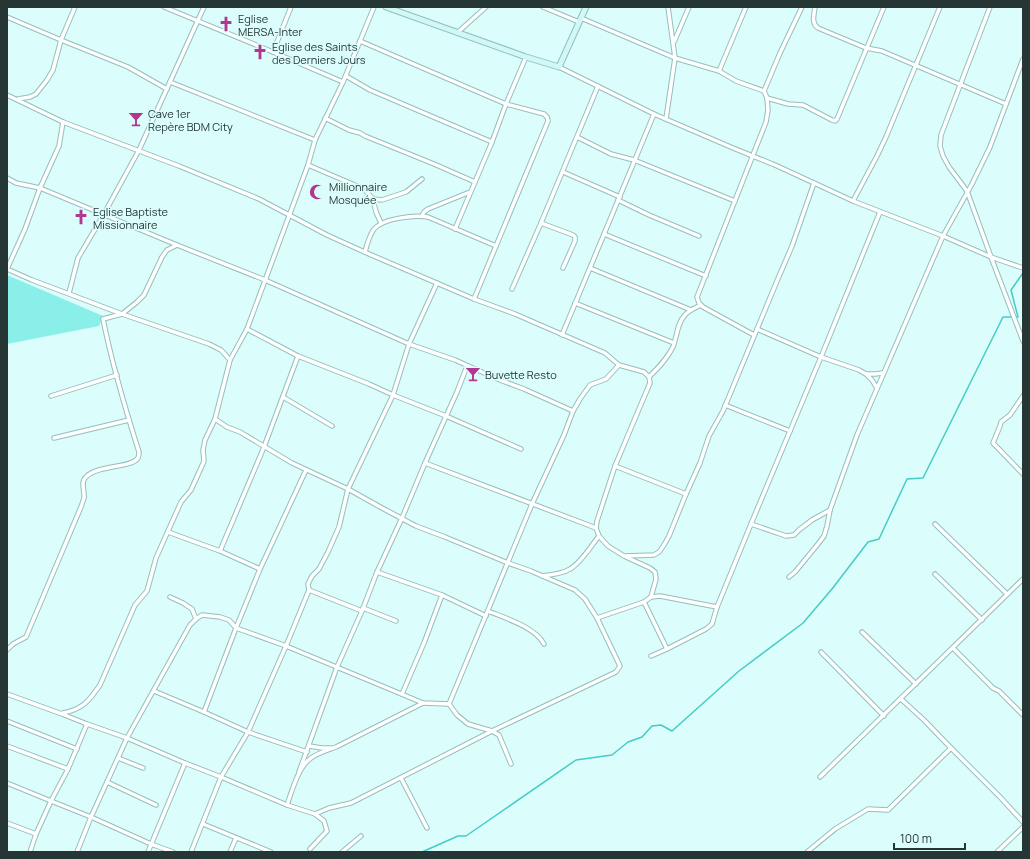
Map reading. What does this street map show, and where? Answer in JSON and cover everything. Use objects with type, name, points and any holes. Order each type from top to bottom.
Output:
[{"type":"street","points":[[18,99],[30,97],[42,88],[53,70],[61,40],[75,7]]},
{"type":"street","points":[[164,7],[343,82]]},
{"type":"street","points":[[69,293],[78,258],[139,150],[204,7]]},
{"type":"street","points":[[273,52],[291,7]]},
{"type":"street","points":[[62,714],[83,706],[100,685],[135,605],[142,598],[149,586],[156,558],[181,502],[191,490],[204,461],[203,450],[205,440],[215,419],[230,360],[247,329],[308,165],[315,140],[346,76],[374,7]]},
{"type":"street","points":[[386,7],[526,57],[559,67],[654,114],[776,165],[853,201],[943,236],[991,257],[1021,267]]},
{"type":"street","points":[[457,33],[486,7]]},
{"type":"street","points":[[543,7],[580,20],[675,58],[719,71],[736,81],[764,91]]},
{"type":"street","points":[[559,67],[586,7]]},
{"type":"street","points":[[666,119],[675,58],[668,7]]},
{"type":"street","points":[[674,43],[689,7]]},
{"type":"street","points":[[719,71],[746,7]]},
{"type":"street","points":[[754,335],[701,305],[698,297],[766,122],[768,110],[767,98],[764,91],[802,7]]},
{"type":"street","points":[[815,7],[813,22],[818,28],[866,48],[882,51],[1006,104]]},
{"type":"street","points":[[767,98],[788,104],[803,105],[835,121],[884,7]]},
{"type":"street","points":[[853,201],[886,137],[940,7]]},
{"type":"street","points":[[990,7],[941,135],[940,146],[949,167],[967,191],[1023,341]]},
{"type":"street","points":[[7,17],[128,67],[167,89]]},
{"type":"street","points":[[360,41],[506,104],[544,114],[547,117],[548,121],[474,299]]},
{"type":"street","points":[[455,229],[526,57]]},
{"type":"street","points":[[789,577],[795,572],[824,536],[830,510],[857,434],[943,236],[972,184],[990,147],[1023,59]]},
{"type":"street","points":[[346,76],[370,90],[492,142]]},
{"type":"street","points":[[170,82],[315,140]]},
{"type":"street","points":[[512,289],[563,172],[598,86]]},
{"type":"street","points":[[7,95],[63,122],[139,150],[259,199],[327,235],[474,299],[515,314],[605,353],[619,365],[644,372],[649,377],[650,383],[616,466],[597,520],[596,528],[599,536],[608,546],[655,572],[656,579],[651,597]]},
{"type":"street","points":[[562,335],[654,114]]},
{"type":"street","points":[[326,118],[349,130],[360,133],[474,182]]},
{"type":"street","points":[[63,122],[59,146],[7,269],[122,314],[210,344],[220,350],[230,360]]},
{"type":"street","points":[[577,137],[611,154],[634,160],[735,201]]},
{"type":"street","points":[[308,165],[360,187],[367,192],[373,199],[376,212],[381,223]]},
{"type":"street","points":[[563,172],[619,198],[655,217],[700,236]]},
{"type":"street","points":[[7,178],[16,183],[40,188],[265,280],[409,344],[446,356],[573,411]]},
{"type":"street","points":[[373,199],[382,200],[406,192],[422,179]]},
{"type":"street","points":[[624,556],[654,555],[659,552],[669,536],[700,463],[709,436],[725,404],[792,246],[814,183]]},
{"type":"street","points":[[422,216],[428,209],[471,192]]},
{"type":"street","points":[[652,656],[706,629],[712,624],[717,607],[880,212]]},
{"type":"street","points":[[365,252],[370,236],[374,229],[381,223],[403,218],[422,216],[428,217],[496,246]]},
{"type":"street","points":[[541,223],[575,237],[575,241],[563,268]]},
{"type":"street","points":[[604,234],[706,276]]},
{"type":"street","points":[[7,650],[13,644],[26,637],[81,507],[84,498],[84,478],[94,472],[109,467],[130,463],[138,458],[139,452],[109,347],[103,319],[122,314],[144,295],[162,257],[167,250],[177,245]]},
{"type":"street","points":[[590,268],[691,310]]},
{"type":"street","points":[[191,852],[221,777],[248,732],[286,646],[309,590],[308,584],[312,576],[319,569],[339,527],[348,489],[393,396],[409,344],[437,283]]},
{"type":"street","points":[[575,303],[674,342]]},
{"type":"street","points":[[649,377],[668,356],[684,315],[701,305]]},
{"type":"street","points":[[247,329],[298,356],[369,384],[393,396],[446,416],[521,449]]},
{"type":"street","points":[[757,329],[821,357],[859,370],[866,374],[877,388]]},
{"type":"street","points":[[220,551],[264,447],[298,356]]},
{"type":"street","points":[[449,704],[532,504],[564,435],[573,411],[590,385],[606,378],[619,365]]},
{"type":"street","points":[[287,805],[337,667],[467,366]]},
{"type":"street","points":[[866,374],[883,373]]},
{"type":"street","points":[[51,396],[117,376]]},
{"type":"street","points":[[1023,396],[1010,414],[1000,422],[1000,426],[993,443],[1023,474]]},
{"type":"street","points":[[283,397],[332,426]]},
{"type":"street","points":[[725,404],[790,432]]},
{"type":"street","points":[[215,419],[292,463],[348,489],[416,526],[575,590],[585,599],[597,618],[620,666],[616,672],[492,731],[351,803],[329,808],[315,814]]},
{"type":"street","points":[[54,438],[129,420]]},
{"type":"street","points":[[425,463],[596,528]]},
{"type":"street","points":[[616,466],[686,494]]},
{"type":"street","points":[[204,712],[260,569],[306,470]]},
{"type":"street","points":[[751,524],[790,536],[794,535],[812,520],[830,510]]},
{"type":"street","points":[[935,524],[1007,594]]},
{"type":"street","points":[[168,532],[220,551],[260,569]]},
{"type":"street","points":[[542,576],[570,570],[578,564],[599,536]]},
{"type":"street","points":[[377,572],[442,595],[486,616]]},
{"type":"street","points":[[935,574],[982,620]]},
{"type":"street","points":[[820,777],[1023,579]]},
{"type":"street","points":[[309,590],[396,621]]},
{"type":"street","points":[[402,694],[442,595]]},
{"type":"street","points":[[170,596],[192,609],[196,618]]},
{"type":"street","points":[[597,618],[644,602],[651,597],[660,596],[717,607]]},
{"type":"street","points":[[644,602],[668,649]]},
{"type":"street","points":[[488,611],[516,622],[536,634],[544,644]]},
{"type":"street","points":[[79,852],[91,817],[127,738],[190,624],[202,615],[220,617],[229,620],[236,628],[286,646],[423,703],[449,704]]},
{"type":"street","points":[[862,632],[916,684]]},
{"type":"street","points":[[953,648],[993,688],[999,691],[1023,716]]},
{"type":"street","points":[[821,652],[884,716]]},
{"type":"street","points":[[154,691],[248,732],[306,752]]},
{"type":"street","points":[[7,694],[127,738],[287,805],[315,814],[324,821],[327,831],[310,849]]},
{"type":"street","points":[[901,699],[924,720],[1023,822]]},
{"type":"street","points":[[299,772],[309,759],[321,752],[336,747],[423,703]]},
{"type":"street","points":[[449,704],[457,715],[468,724],[492,731],[499,735],[511,764]]},
{"type":"street","points":[[7,721],[76,749]]},
{"type":"street","points":[[30,852],[36,834],[68,769],[87,724]]},
{"type":"street","points":[[7,746],[68,769]]},
{"type":"street","points":[[308,746],[322,748],[336,747]]},
{"type":"street","points":[[807,852],[835,829],[868,809],[888,810],[951,748]]},
{"type":"street","points":[[118,758],[143,768]]},
{"type":"street","points":[[148,852],[185,763]]},
{"type":"street","points":[[400,778],[427,828]]},
{"type":"street","points":[[107,782],[156,805]]},
{"type":"street","points":[[7,783],[173,852]]},
{"type":"street","points":[[7,823],[36,834]]},
{"type":"street","points":[[203,824],[271,852]]},
{"type":"street","points":[[998,852],[1023,827]]},
{"type":"street","points":[[342,852],[361,836]]},
{"type":"street","points":[[230,852],[236,838]]},
{"type":"shaded area","points":[[7,275],[103,316],[99,326],[7,344]]},
{"type":"waterway","points":[[422,852],[458,836],[466,836],[576,760],[612,755],[628,742],[642,737],[652,726],[661,725],[672,731],[739,671],[803,623],[832,589],[868,542],[879,539],[907,479],[923,478],[1003,317],[1018,317],[1011,290],[1023,273]]},
{"type":"place","name":"Eglise MERSA-Inter","points":[[226,24]]},
{"type":"place","name":"Eglise des Saints des Derniers Jours","points":[[260,52]]},
{"type":"place","name":"Cave 1er Repère BDM City","points":[[136,119]]},
{"type":"place","name":"Millionnaire Mosquée","points":[[317,192]]},
{"type":"place","name":"Eglise Baptiste Missionnaire","points":[[81,217]]},
{"type":"place","name":"Buvette Resto","points":[[473,374]]}]
